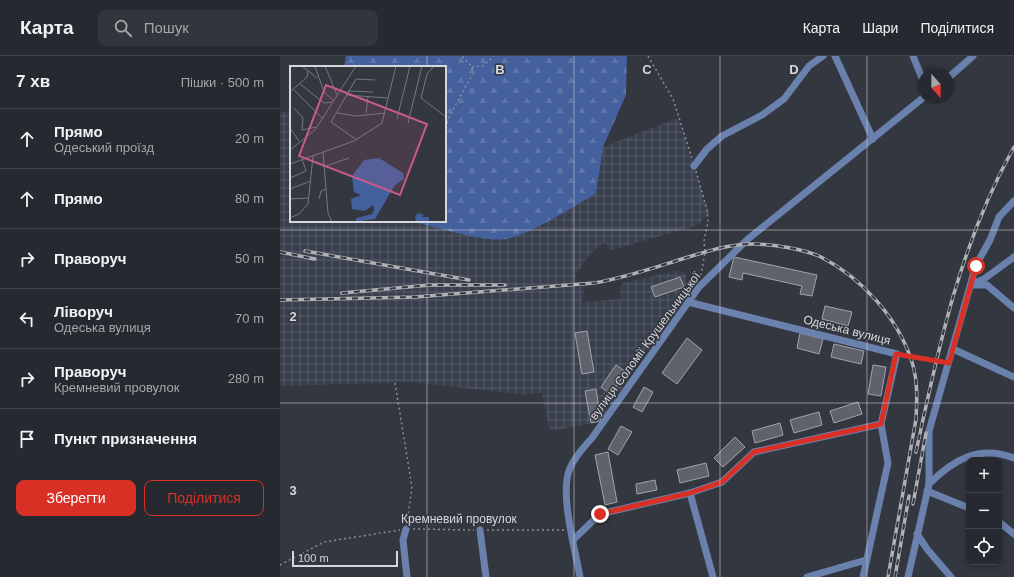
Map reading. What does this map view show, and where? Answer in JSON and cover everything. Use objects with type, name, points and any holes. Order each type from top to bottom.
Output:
[{"type":"street","points":[[694,166],[707,149],[722,136],[762,115],[784,99],[809,66],[823,56]]},
{"type":"street","points":[[835,56],[873,139]]},
{"type":"street","points":[[913,56],[918,68]]},
{"type":"street","points":[[954,73],[974,56]]},
{"type":"street","name":"вулиця Соломії Крушельницької","points":[[580,577],[565,496],[570,468],[579,452],[592,438],[699,286],[748,239],[918,102]]},
{"type":"street","points":[[930,484],[929,431],[976,266],[990,240],[998,217],[1014,201]]},
{"type":"street","points":[[971,285],[984,279],[1014,257]]},
{"type":"street","points":[[971,285],[987,285],[1014,308]]},
{"type":"street","name":"Одеська вулиця","points":[[688,302],[896,354],[881,424],[888,463],[863,577]]},
{"type":"street","points":[[953,349],[1014,377]]},
{"type":"street","points":[[574,539],[600,514],[690,493],[722,482],[754,452],[881,424]]},
{"type":"street","points":[[908,577],[926,491],[930,484],[940,473],[966,457],[984,452],[1014,458]]},
{"type":"street","points":[[926,491],[966,507]]},
{"type":"street","points":[[690,493],[713,577]]},
{"type":"street","points":[[1002,524],[1014,534]]},
{"type":"street","points":[[406,529],[403,540],[407,577]]},
{"type":"street","points":[[480,530],[486,577]]},
{"type":"street","points":[[917,534],[928,550],[951,577]]},
{"type":"street","points":[[806,577],[866,560]]},
{"type":"path","points":[[446,128],[448,119],[473,73],[472,67],[462,56]]},
{"type":"path","points":[[472,67],[483,66],[494,56]]},
{"type":"path","points":[[896,354],[949,363]]},
{"type":"path","points":[[395,383],[412,487],[406,529]]},
{"type":"path","name":"Кремневий провулок","points":[[280,565],[324,542],[406,529],[572,530]]},
{"type":"shaded area","points":[[290,111],[290,222],[414,222],[486,238],[505,239],[527,231],[596,194],[603,147],[678,118],[709,213],[698,225],[608,251],[606,243],[600,245],[586,259],[575,277],[573,285],[585,283],[582,302],[621,299],[620,287],[623,283],[680,270],[687,276],[687,289],[600,422],[550,431],[542,393],[524,395],[413,382],[280,386],[280,113]]},
{"type":"green space","points":[[346,56],[627,56],[626,95],[603,147],[596,194],[527,232],[506,239],[486,239],[414,222],[446,222],[446,66],[344,66]]},
{"type":"building","points":[[734,257],[817,275],[812,296],[800,294],[802,286],[743,273],[742,280],[729,277]]},
{"type":"building","points":[[680,277],[684,287],[655,297],[651,287]]},
{"type":"building","points":[[825,306],[852,312],[848,326],[822,319]]},
{"type":"building","points":[[587,331],[594,372],[582,374],[575,333]]},
{"type":"building","points":[[800,333],[823,339],[819,354],[797,348]]},
{"type":"building","points":[[687,338],[702,350],[677,384],[662,373]]},
{"type":"building","points":[[834,344],[864,351],[861,364],[831,357]]},
{"type":"building","points":[[616,365],[626,372],[611,394],[601,387]]},
{"type":"building","points":[[873,365],[886,367],[881,396],[868,394]]},
{"type":"building","points":[[644,387],[653,392],[642,412],[633,407]]},
{"type":"building","points":[[596,389],[601,421],[591,423],[585,391]]},
{"type":"building","points":[[858,402],[862,414],[834,423],[830,411]]},
{"type":"building","points":[[819,412],[822,425],[794,433],[790,420]]},
{"type":"building","points":[[780,423],[783,435],[755,443],[752,431]]},
{"type":"building","points":[[621,426],[632,432],[618,455],[608,449]]},
{"type":"building","points":[[735,437],[745,447],[723,467],[714,458]]},
{"type":"building","points":[[608,452],[617,502],[605,505],[595,455]]},
{"type":"building","points":[[706,463],[709,476],[680,483],[677,470]]},
{"type":"building","points":[[655,480],[657,490],[637,494],[636,484]]},
{"type":"railway","points":[[916,452],[933,373],[953,296],[965,258],[995,184],[1014,147]]},
{"type":"railway","points":[[280,300],[415,297],[594,283],[627,276],[717,249],[744,244],[778,246],[821,257],[851,276],[877,301],[898,330],[906,346],[914,369],[917,390],[916,419],[888,577]]},
{"type":"railway","points":[[305,251],[469,280]]},
{"type":"railway","points":[[280,252],[315,259]]},
{"type":"railway","points":[[342,293],[430,285],[505,285]]},
{"type":"railway","points":[[913,504],[926,433]]},
{"type":"railway","points":[[895,577],[909,496]]},
{"type":"route","points":[[600,514],[690,493],[722,482],[754,452],[881,424],[896,354],[949,363],[976,266]]}]
